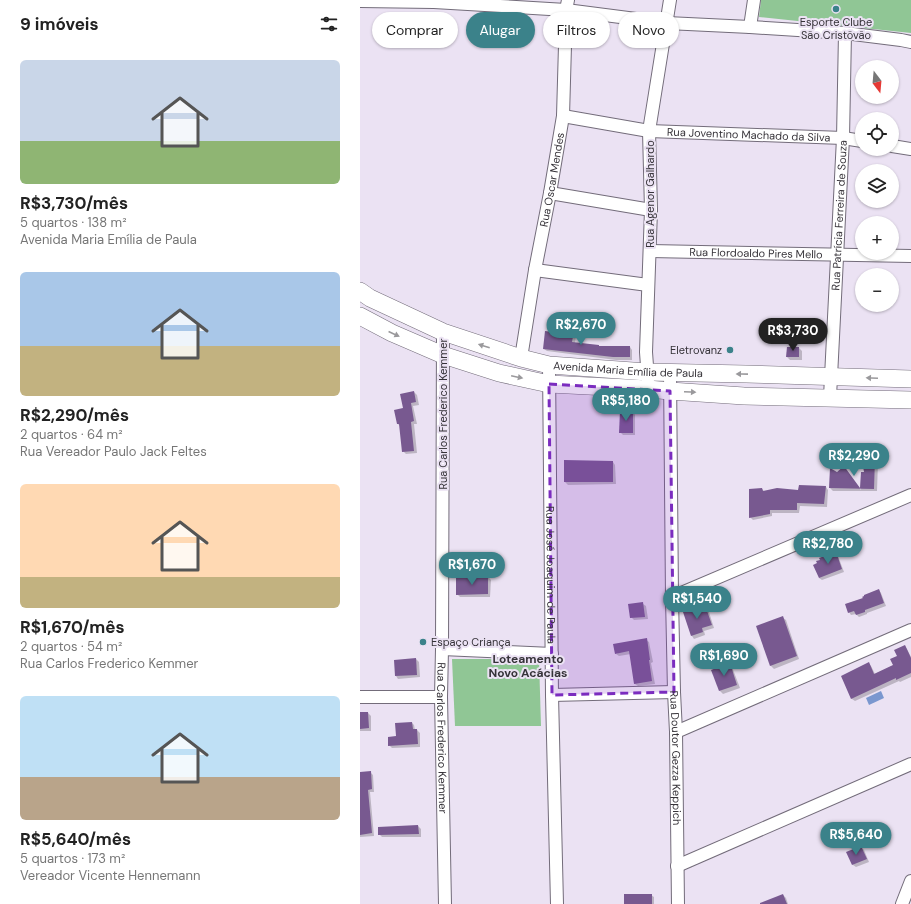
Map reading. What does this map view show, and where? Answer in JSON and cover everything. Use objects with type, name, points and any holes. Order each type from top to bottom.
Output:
[{"type":"main road","name":"Avenida Maria Emília de Paula","points":[[360,291],[370,298],[443,332],[520,358],[549,365],[648,380],[670,391],[744,396],[911,400]]},
{"type":"main road","name":"Avenida Maria Emília de Paula","points":[[360,316],[392,333],[442,355],[499,373],[549,384],[648,380],[670,372],[911,379]]},
{"type":"street","name":"Rua Agenor Galhardo","points":[[668,12],[670,0]]},
{"type":"street","points":[[750,27],[754,0]]},
{"type":"street","points":[[360,1],[434,1],[567,5],[618,14]]},
{"type":"street","name":"Rua Oscar Mendes","points":[[520,358],[563,116],[567,5]]},
{"type":"street","points":[[679,24],[845,33],[911,42]]},
{"type":"street","name":"Rua Patrícia Ferreira de Souza","points":[[830,397],[843,138],[845,33]]},
{"type":"street","name":"Rua Agenor Galhardo","points":[[648,380],[646,352],[651,210],[650,131],[663,48]]},
{"type":"street","name":"Rua Joventino Machado da Silva","points":[[563,116],[650,131],[843,138],[855,140]]},
{"type":"street","points":[[899,147],[911,149]]},
{"type":"street","points":[[550,193],[651,210]]},
{"type":"street","name":"Rua Flordoaldo Pires Mello","points":[[650,251],[911,256]]},
{"type":"street","points":[[535,270],[648,285]]},
{"type":"street","name":"Rua Carlos Frederico Kemmer","points":[[443,332],[442,649],[440,697],[445,904]]},
{"type":"street","name":"Rua José Joaquim de Paula","points":[[549,365],[552,695],[557,904]]},
{"type":"street","name":"Rua Doutor Gezza Keppich","points":[[670,372],[672,597],[676,732],[678,904]]},
{"type":"street","points":[[672,597],[911,495]]},
{"type":"street","points":[[676,732],[911,630]]},
{"type":"street","points":[[442,649],[552,654]]},
{"type":"street","points":[[552,695],[674,692]]},
{"type":"street","points":[[360,697],[440,697]]},
{"type":"street","points":[[677,866],[911,764]]},
{"type":"street","points":[[892,904],[905,900],[911,881]]},
{"type":"highlighted area","points":[[549,384],[670,391],[674,692],[552,695]]},
{"type":"green space","name":"Esporte Clube São Cristõvão","points":[[761,0],[911,0],[911,33],[759,17]]},
{"type":"green space","points":[[452,659],[539,659],[541,726],[455,726]]},
{"type":"water","points":[[881,691],[884,698],[869,705],[866,698]]},
{"type":"building","points":[[561,330],[574,331],[572,342],[599,346],[630,346],[630,357],[613,357],[543,349],[545,331],[560,333]]},
{"type":"building","points":[[787,347],[799,347],[799,357],[786,357]]},
{"type":"building","points":[[414,391],[416,402],[411,403],[414,421],[411,422],[414,451],[402,452],[399,424],[397,424],[394,410],[403,408],[400,394]]},
{"type":"building","points":[[620,411],[633,411],[633,433],[619,433]]},
{"type":"building","points":[[875,458],[874,489],[829,488],[830,468],[837,472],[844,466],[860,488],[861,472],[864,472],[862,461]]},
{"type":"building","points":[[564,460],[613,461],[613,482],[564,482]]},
{"type":"building","points":[[799,485],[826,486],[824,504],[797,503],[797,510],[770,510],[770,514],[749,518],[749,489],[762,488],[763,491],[777,488],[798,490]]},
{"type":"building","points":[[836,552],[842,569],[819,578],[813,565],[817,563],[816,561],[820,560],[819,558]]},
{"type":"building","points":[[488,576],[488,594],[456,595],[456,577]]},
{"type":"building","points":[[879,589],[884,603],[856,615],[854,611],[848,613],[845,604],[863,598],[862,597],[864,595]]},
{"type":"building","points":[[643,602],[645,617],[630,618],[628,604]]},
{"type":"building","points":[[705,605],[712,625],[702,628],[703,632],[691,636],[683,612]]},
{"type":"building","points":[[783,616],[797,656],[770,666],[756,626]]},
{"type":"building","points":[[647,638],[652,681],[634,684],[629,651],[615,654],[613,644]]},
{"type":"building","points":[[905,645],[911,658],[911,673],[896,680],[896,678],[851,699],[841,676],[869,662],[874,674],[893,665],[890,659],[897,656],[894,650]]},
{"type":"building","points":[[416,658],[417,675],[395,676],[394,660]]},
{"type":"building","points":[[730,663],[737,685],[719,691],[711,670]]},
{"type":"building","points":[[360,712],[368,712],[369,728],[360,729]]},
{"type":"building","points":[[412,722],[413,729],[417,729],[418,744],[388,746],[388,737],[396,736],[395,723]]},
{"type":"building","points":[[371,771],[372,789],[368,790],[372,833],[360,835],[360,772]]},
{"type":"building","points":[[418,825],[419,834],[378,835],[378,827]]},
{"type":"building","points":[[861,846],[867,859],[852,865],[846,852]]},
{"type":"building","points":[[624,894],[652,894],[652,904],[624,904]]},
{"type":"building","points":[[783,894],[787,904],[760,904],[760,903]]},
{"type":"place","name":"Esporte Clube São Cristõvão","points":[[836,9]]},
{"type":"place","name":"Eletrovanz","points":[[730,350]]},
{"type":"place","name":"Espaço Criança","points":[[423,642]]},
{"type":"district","name":"Loteamento Novo Acácias","points":[[528,666]]}]
